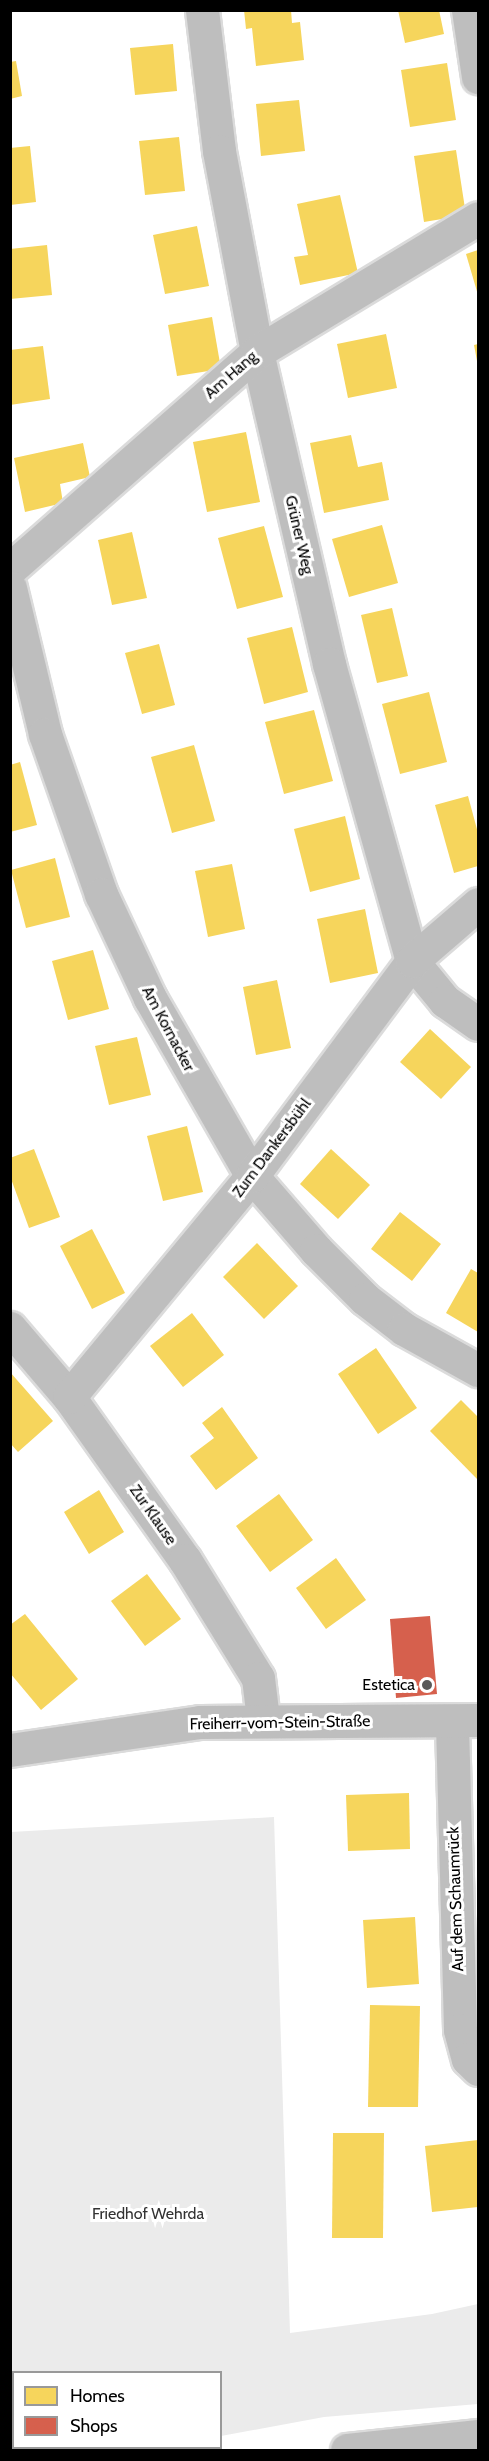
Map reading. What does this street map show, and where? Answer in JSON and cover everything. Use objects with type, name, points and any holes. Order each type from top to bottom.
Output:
[{"type":"street","name":"Grüner Weg","points":[[202,10],[219,151],[257,352],[328,664],[412,961],[445,1001],[478,1024]]},
{"type":"street","points":[[468,10],[478,77]]},
{"type":"street","name":"Am Hang","points":[[10,569],[257,352],[478,218]]},
{"type":"street","name":"Am Kornacker","points":[[10,588],[45,734],[101,894],[150,998],[252,1176],[316,1250],[365,1299],[404,1329],[478,1370]]},
{"type":"street","name":"Zum Dankersbühl","points":[[69,1397],[252,1176],[412,961],[478,904]]},
{"type":"street","name":"Zur Klause","points":[[10,1328],[69,1397],[185,1560],[258,1678],[263,1719]]},
{"type":"street","name":"Freiherr-vom-Stein-Straße","points":[[10,1750],[152,1727],[263,1719],[465,1721]]},
{"type":"street","name":"Auf dem Schaumrück","points":[[465,1721],[460,2030],[468,2059],[478,2069]]},
{"type":"street","points":[[347,2451],[478,2436]]},
{"type":"green space","name":"Friedhof Wehrda","points":[[274,1817],[290,2333],[432,2314],[478,2304],[478,2404],[324,2417],[222,2436],[222,2371],[12,2371],[12,2449],[84,2449],[11,2450],[11,1832]]},
{"type":"building: Homes","points":[[244,10],[291,10],[292,23],[300,22],[304,60],[256,66],[252,28],[246,29]]},
{"type":"building: Homes","points":[[398,10],[439,10],[444,34],[405,43]]},
{"type":"building: Homes","points":[[173,44],[177,91],[135,95],[130,48]]},
{"type":"building: Homes","points":[[16,61],[22,96],[10,99],[10,62]]},
{"type":"building: Homes","points":[[447,63],[456,120],[410,127],[401,70]]},
{"type":"building: Homes","points":[[299,100],[305,151],[261,156],[256,104]]},
{"type":"building: Homes","points":[[179,137],[185,191],[145,195],[139,141]]},
{"type":"building: Homes","points":[[30,146],[36,202],[10,205],[10,148]]},
{"type":"building: Homes","points":[[456,150],[466,215],[424,222],[414,156]]},
{"type":"building: Homes","points":[[340,195],[358,273],[300,285],[294,257],[308,255],[297,204]]},
{"type":"building: Homes","points":[[197,226],[209,286],[165,294],[153,235]]},
{"type":"building: Homes","points":[[47,245],[52,295],[10,299],[10,249]]},
{"type":"building: Homes","points":[[478,250],[478,295],[466,254]]},
{"type":"building: Homes","points":[[212,317],[221,369],[177,376],[168,325]]},
{"type":"building: Homes","points":[[386,334],[397,388],[348,398],[337,344]]},
{"type":"building: Homes","points":[[478,344],[478,361],[477,361],[474,345]]},
{"type":"building: Homes","points":[[43,346],[50,399],[10,405],[10,350]]},
{"type":"building: Homes","points":[[246,432],[260,502],[207,512],[193,442]]},
{"type":"building: Homes","points":[[351,435],[358,467],[382,462],[389,500],[324,513],[310,443]]},
{"type":"building: Homes","points":[[83,443],[90,477],[60,484],[63,503],[25,512],[14,458]]},
{"type":"building: Homes","points":[[382,525],[398,583],[349,597],[332,539]]},
{"type":"building: Homes","points":[[264,526],[283,597],[237,609],[218,538]]},
{"type":"building: Homes","points":[[132,532],[147,598],[112,605],[98,540]]},
{"type":"building: Homes","points":[[392,608],[408,676],[377,683],[361,615]]},
{"type":"building: Homes","points":[[292,627],[308,692],[264,704],[247,638]]},
{"type":"building: Homes","points":[[159,644],[175,705],[142,714],[125,653]]},
{"type":"building: Homes","points":[[429,692],[447,762],[400,774],[382,704]]},
{"type":"building: Homes","points":[[314,710],[333,781],[284,794],[265,722]]},
{"type":"building: Homes","points":[[194,745],[215,821],[172,833],[151,757]]},
{"type":"building: Homes","points":[[20,762],[37,825],[10,832],[10,765]]},
{"type":"building: Homes","points":[[468,796],[478,833],[478,866],[454,873],[435,805]]},
{"type":"building: Homes","points":[[345,816],[360,879],[310,892],[294,829]]},
{"type":"building: Homes","points":[[55,858],[70,917],[26,928],[11,870]]},
{"type":"building: Homes","points":[[232,864],[245,929],[208,937],[195,871]]},
{"type":"building: Homes","points":[[365,909],[378,973],[330,983],[317,919]]},
{"type":"building: Homes","points":[[93,950],[109,1009],[68,1020],[52,961]]},
{"type":"building: Homes","points":[[277,980],[291,1048],[256,1055],[243,987]]},
{"type":"building: Homes","points":[[430,1029],[471,1067],[441,1099],[400,1062]]},
{"type":"building: Homes","points":[[137,1037],[151,1095],[109,1105],[95,1046]]},
{"type":"building: Homes","points":[[187,1126],[203,1192],[163,1201],[147,1136]]},
{"type":"building: Homes","points":[[34,1149],[60,1217],[29,1228],[10,1176],[10,1158]]},
{"type":"building: Homes","points":[[331,1149],[370,1185],[338,1219],[300,1184]]},
{"type":"building: Homes","points":[[400,1212],[441,1244],[412,1281],[371,1249]]},
{"type":"building: Homes","points":[[92,1229],[125,1293],[92,1309],[60,1246]]},
{"type":"building: Homes","points":[[257,1243],[298,1286],[264,1319],[223,1277]]},
{"type":"building: Homes","points":[[471,1269],[478,1273],[478,1332],[446,1313]]},
{"type":"building: Homes","points":[[192,1313],[224,1355],[183,1387],[150,1346]]},
{"type":"building: Homes","points":[[376,1348],[417,1408],[378,1434],[338,1374]]},
{"type":"building: Homes","points":[[10,1372],[53,1421],[18,1452],[10,1443]]},
{"type":"building: Homes","points":[[461,1400],[478,1417],[478,1480],[430,1431]]},
{"type":"building: Homes","points":[[222,1407],[258,1458],[216,1490],[190,1456],[214,1438],[202,1423]]},
{"type":"building: Homes","points":[[99,1490],[124,1532],[89,1554],[64,1512]]},
{"type":"building: Homes","points":[[279,1494],[313,1540],[270,1572],[236,1526]]},
{"type":"building: Homes","points":[[336,1558],[366,1600],[326,1629],[296,1588]]},
{"type":"building: Homes","points":[[147,1574],[181,1619],[145,1646],[111,1601]]},
{"type":"building: Homes","points":[[25,1614],[78,1679],[41,1710],[10,1673],[10,1625]]},
{"type":"building: Homes","points":[[409,1793],[410,1849],[348,1851],[346,1795]]},
{"type":"building: Homes","points":[[415,1917],[419,1984],[367,1988],[363,1920]]},
{"type":"building: Homes","points":[[370,2005],[420,2006],[418,2107],[368,2107]]},
{"type":"building: Homes","points":[[333,2133],[384,2133],[383,2238],[332,2238]]},
{"type":"building: Homes","points":[[478,2140],[478,2207],[432,2212],[425,2146]]},
{"type":"building: Shops","points":[[430,1616],[437,1694],[396,1698],[390,1619]]},
{"type":"place","name":"Estetica","points":[[427,1685]]}]
